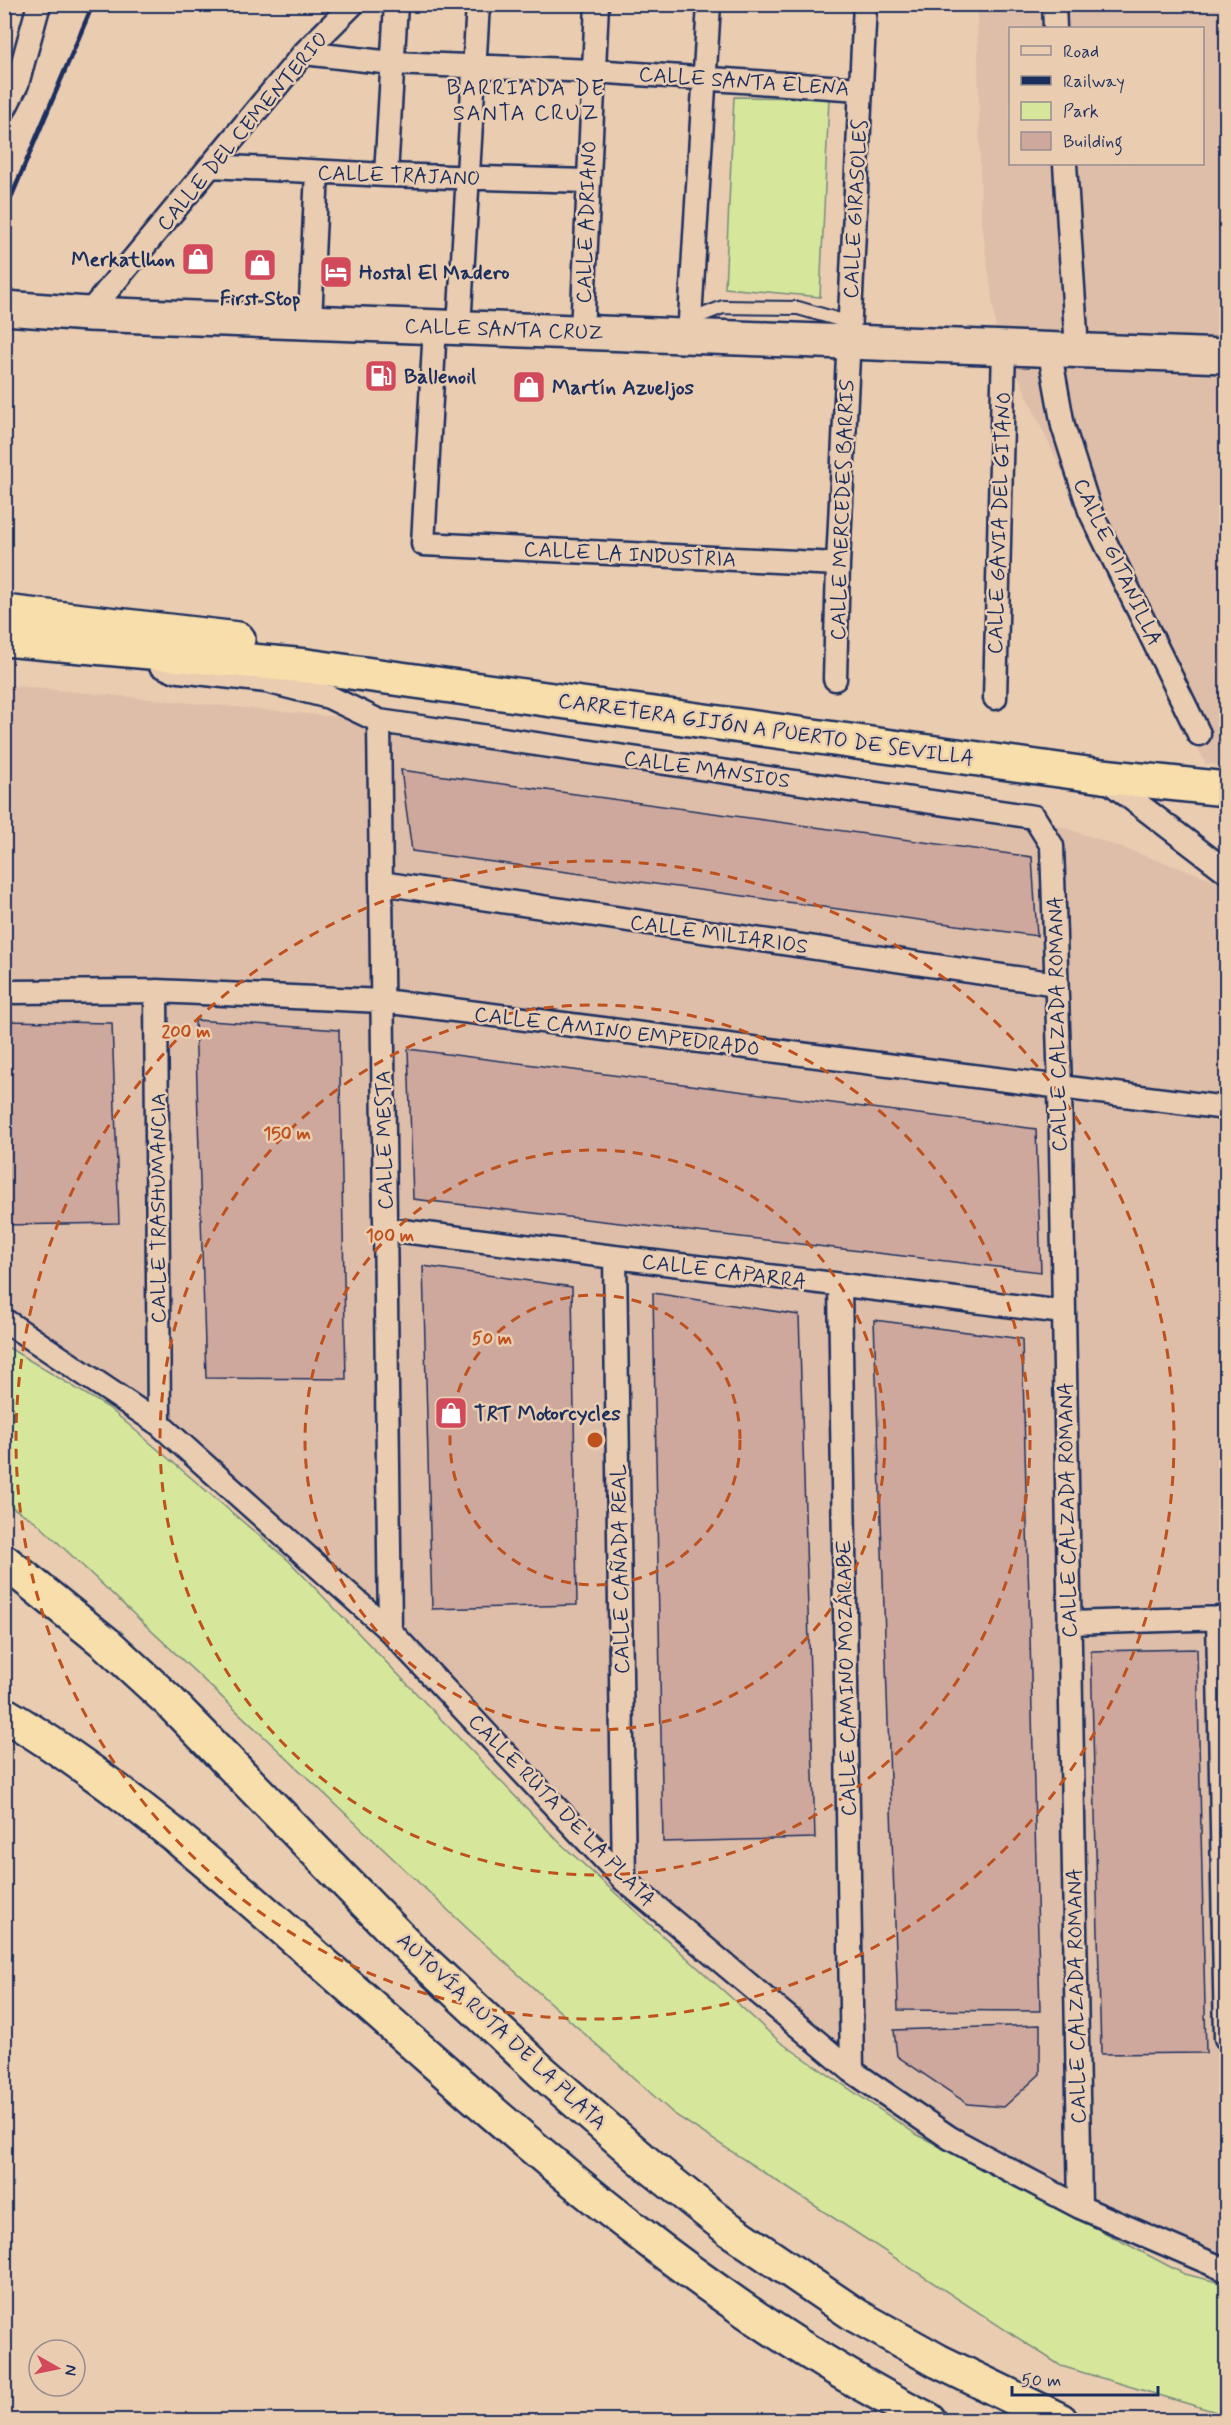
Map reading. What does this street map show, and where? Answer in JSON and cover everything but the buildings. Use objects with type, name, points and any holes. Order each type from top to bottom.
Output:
[{"type":"highway","name":"CARRETERA GIJÓN A PUERTO DE SEVILLA","points":[[4,612],[233,637],[307,666]]},
{"type":"highway","name":"CARRETERA GIJÓN A PUERTO DE SEVILLA","points":[[4,639],[307,666],[1102,776],[1227,789]]},
{"type":"highway","name":"AUTOVÍA RUTA DE LA PLATA","points":[[4,1561],[107,1644],[162,1694],[413,1951],[541,2071],[651,2166],[729,2229],[857,2316],[938,2361],[1060,2421]]},
{"type":"highway","points":[[4,1714],[79,1762],[140,1807],[216,1869],[518,2134],[639,2233],[719,2291],[814,2355],[929,2421]]},
{"type":"main road","name":"CALLE SANTA CRUZ","points":[[4,308],[88,314],[582,332],[690,328],[849,332],[889,343],[1227,356]]},
{"type":"street","points":[[4,110],[17,84],[39,4]]},
{"type":"street","name":"CALLE DEL CEMENTERIO","points":[[88,314],[304,53],[353,4]]},
{"type":"street","points":[[386,175],[396,4]]},
{"type":"street","points":[[447,327],[468,178],[478,4]]},
{"type":"street","name":"CALLE ADRIANO","points":[[582,332],[587,181],[597,4]]},
{"type":"street","points":[[690,328],[709,4]]},
{"type":"street","name":"CALLE GIRASOLES","points":[[849,332],[865,4]]},
{"type":"street","points":[[1054,4],[1055,27]]},
{"type":"street","name":"CALLE SANTA ELENA","points":[[304,53],[392,63],[593,71],[860,89]]},
{"type":"street","name":"CALLE GITANILLA","points":[[1065,165],[1063,426],[1090,511],[1199,734]]},
{"type":"street","name":"CALLE TRAJANO","points":[[211,166],[386,175],[587,181]]},
{"type":"street","points":[[310,321],[317,172]]},
{"type":"street","name":"CALLE LA INDUSTRIA","points":[[447,327],[423,544],[838,564]]},
{"type":"street","name":"CALLE MERCEDES BARRIS","points":[[835,678],[849,332]]},
{"type":"street","name":"CALLE GAVIA DEL GITANO","points":[[995,698],[1004,347]]},
{"type":"street","name":"CALLE MANSIOS","points":[[123,649],[171,670],[266,681],[328,698],[380,721],[1035,817]]},
{"type":"street","name":"CALLE MESTA","points":[[380,721],[390,1631]]},
{"type":"street","points":[[1102,776],[1227,871]]},
{"type":"street","name":"CALLE CALZADA ROMANA","points":[[1035,817],[1052,846],[1060,1088],[1080,2207]]},
{"type":"street","name":"CALLE MILIARIOS","points":[[381,883],[1056,984]]},
{"type":"street","name":"CALLE CAMINO EMPEDRADO","points":[[4,992],[156,991],[383,1001],[1227,1108]]},
{"type":"street","name":"CALLE TRASHUMANCIA","points":[[156,991],[159,1424]]},
{"type":"street","name":"CALLE CAPARRA","points":[[386,1229],[1063,1312]]},
{"type":"street","name":"CALLE CAÑADA REAL","points":[[615,1257],[624,1880]]},
{"type":"street","name":"CALLE CAMINO MOZÁRABE","points":[[840,1285],[852,2071]]},
{"type":"street","name":"CALLE RUTA DE LA PLATA","points":[[4,1320],[159,1424],[390,1631],[624,1880],[852,2071],[950,2138],[1080,2207],[1227,2270]]},
{"type":"street","points":[[1069,1623],[1222,1618],[1227,2038]]},
{"type":"shaded area","points":[[977,5],[1226,5],[1226,766],[1206,764],[1088,538],[1065,478],[996,329],[981,215]]},
{"type":"shaded area","points":[[4,685],[379,721],[1034,817],[1226,884],[1226,2270],[1080,2207],[852,2071],[624,1880],[390,1631],[159,1424],[5,1320]]},
{"type":"green space","points":[[734,97],[829,98],[820,297],[725,288]]},
{"type":"green space","points":[[4,1345],[109,1408],[289,1561],[560,1843],[780,2042],[916,2134],[1184,2274],[1226,2284],[1226,2415],[1061,2366],[674,2114],[469,1930],[35,1521],[5,1503]]},
{"type":"railway","points":[[4,214],[93,4]]},
{"type":"place","name":"Merkatlhon","points":[[198,259]]},
{"type":"place","name":"First Stop","points":[[260,265]]},
{"type":"place","name":"Hostal El Madero","points":[[336,272]]},
{"type":"place","name":"Ballenoil","points":[[381,376]]},
{"type":"place","name":"Martín Azueljos","points":[[529,387]]},
{"type":"place","name":"TRT Motorcycles","points":[[451,1413]]},
{"type":"district","name":"BARRIADA DE SANTA CRUZ","points":[[526,100]]}]
